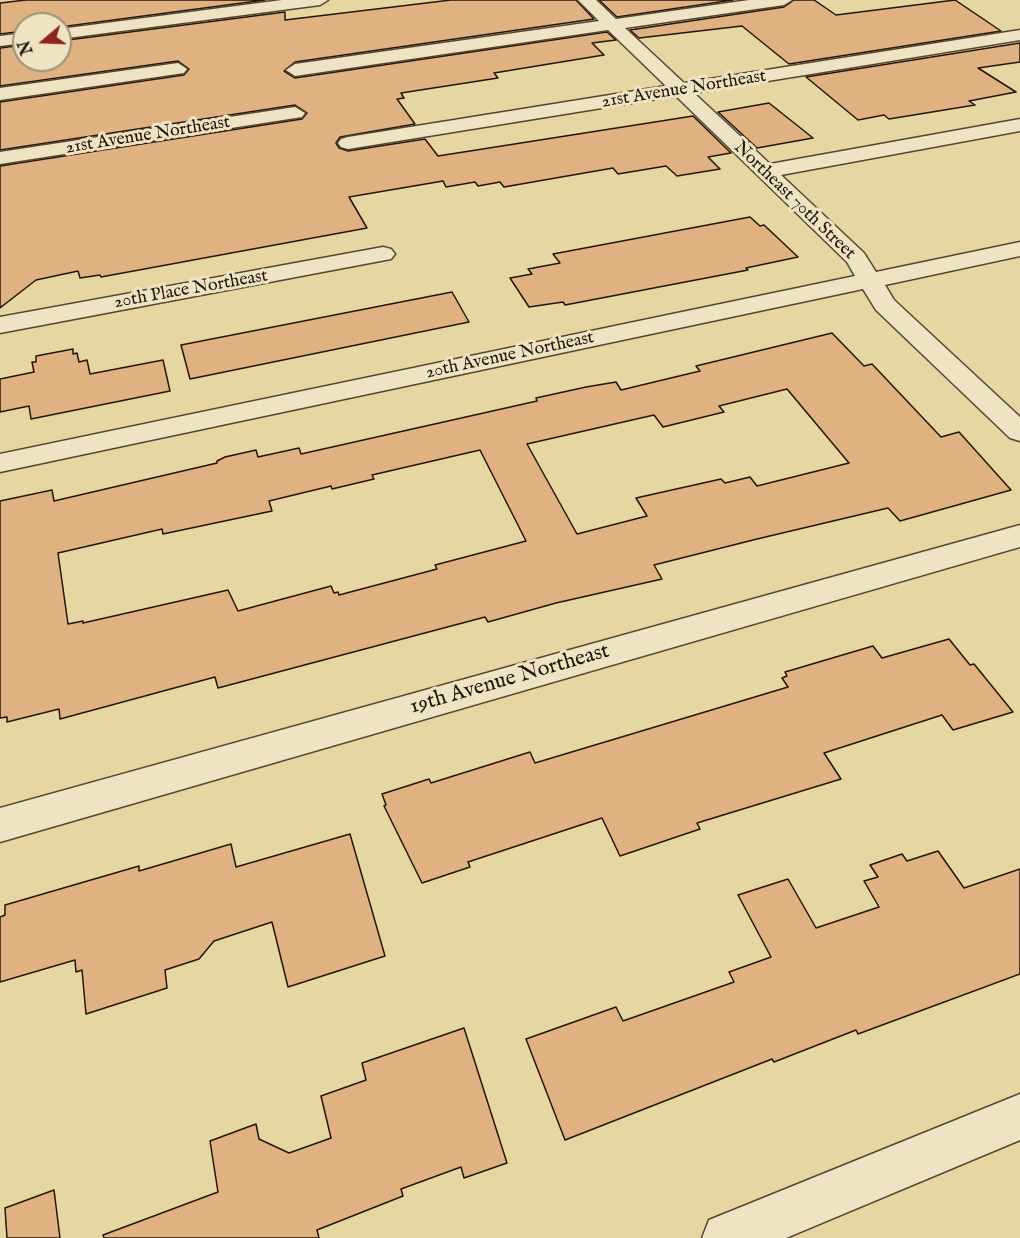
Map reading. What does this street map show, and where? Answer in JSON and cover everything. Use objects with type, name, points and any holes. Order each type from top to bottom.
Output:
[{"type":"street","points":[[72,31],[320,0]]},
{"type":"street","name":"Northeast 70th Street","points":[[586,0],[763,172],[856,258],[885,305],[1020,432]]},
{"type":"street","points":[[295,70],[784,0]]},
{"type":"street","name":"21st Avenue Northeast","points":[[348,143],[1020,35]]},
{"type":"street","points":[[0,94],[178,69]]},
{"type":"street","name":"21st Avenue Northeast","points":[[0,158],[295,113]]},
{"type":"street","points":[[763,172],[1020,125]]},
{"type":"street","name":"20th Avenue Northeast","points":[[0,463],[1020,249]]},
{"type":"street","name":"20th Place Northeast","points":[[0,325],[383,254]]},
{"type":"street","name":"19th Avenue Northeast","points":[[0,825],[1020,536]]},
{"type":"street","points":[[727,1238],[1020,1117]]},
{"type":"building","points":[[26,0],[265,0],[72,25],[72,12],[12,12],[12,32],[0,34],[0,3]]},
{"type":"building","points":[[451,0],[576,0],[594,19],[295,62],[284,71],[295,78],[607,32],[616,40],[592,43],[604,55],[494,73],[498,78],[401,93],[404,98],[397,99],[415,124],[340,137],[336,143],[339,148],[348,151],[425,139],[438,156],[693,116],[731,153],[708,157],[720,169],[677,176],[666,166],[618,174],[613,168],[504,187],[500,182],[478,186],[475,182],[446,187],[443,181],[349,197],[367,228],[101,277],[100,275],[80,278],[78,271],[36,280],[0,308],[0,166],[302,119],[307,113],[295,105],[0,150],[0,102],[184,75],[189,69],[178,61],[0,86],[0,48],[12,46],[12,72],[72,72],[72,39],[285,12],[285,20]]},
{"type":"building","points":[[599,0],[733,0],[617,17]]},
{"type":"building","points":[[794,0],[814,0],[836,15],[955,0],[1001,31],[789,64],[742,26],[639,38],[630,30],[784,7]]},
{"type":"building","points":[[1020,43],[1020,62],[978,68],[1016,92],[969,101],[975,105],[889,119],[884,115],[858,120],[806,77]]},
{"type":"building","points":[[769,103],[813,138],[757,148],[718,112]]},
{"type":"building","points":[[750,217],[760,226],[764,225],[798,257],[746,268],[748,270],[565,305],[563,302],[529,307],[510,278],[532,274],[528,269],[560,263],[553,254]]},
{"type":"building","points":[[452,292],[469,322],[190,379],[181,345]]},
{"type":"building","points":[[832,333],[864,366],[872,364],[941,437],[959,432],[1011,490],[900,521],[888,508],[757,539],[654,565],[662,579],[556,603],[488,622],[485,617],[218,688],[215,677],[60,719],[59,709],[7,722],[7,717],[0,718],[0,501],[52,490],[54,501],[217,463],[225,457],[256,450],[258,457],[299,448],[301,454],[537,401],[536,398],[586,387],[616,382],[621,390],[700,371],[696,366]],"holes":[[[787,389],[849,463],[757,486],[750,477],[725,483],[721,479],[636,498],[647,516],[577,534],[527,444],[654,415],[663,427],[724,412],[719,406]],[[480,450],[526,541],[435,565],[437,569],[339,595],[338,592],[334,593],[331,586],[238,611],[228,590],[83,623],[83,621],[68,624],[58,553],[162,529],[163,534],[272,511],[269,501],[331,486],[332,489],[374,479],[372,475]]]},
{"type":"building","points":[[73,349],[73,354],[77,353],[79,362],[87,360],[90,374],[163,360],[170,391],[31,419],[29,406],[0,412],[0,379],[34,372],[32,362],[36,362],[36,356]]},
{"type":"building","points":[[949,639],[970,665],[974,664],[1013,712],[953,730],[942,715],[824,753],[841,779],[697,823],[700,829],[620,856],[602,818],[468,862],[470,867],[422,883],[384,806],[386,805],[382,794],[429,779],[431,783],[530,752],[535,763],[788,687],[782,678],[787,676],[785,672],[873,646],[882,658]]},
{"type":"building","points":[[350,834],[385,956],[288,987],[272,922],[214,941],[199,959],[165,970],[167,988],[86,1014],[82,970],[76,972],[75,960],[0,982],[0,917],[5,915],[5,905],[139,866],[139,871],[231,844],[236,867]]},
{"type":"building","points":[[938,851],[964,888],[1020,869],[1020,974],[858,1034],[856,1030],[774,1062],[772,1059],[565,1140],[526,1039],[616,1007],[623,1021],[734,982],[729,972],[771,957],[738,895],[788,879],[816,928],[879,907],[864,881],[878,877],[870,865],[902,854],[907,861]]},
{"type":"building","points":[[464,1028],[507,1163],[464,1178],[461,1167],[401,1189],[403,1196],[317,1230],[319,1238],[104,1238],[103,1235],[218,1192],[210,1141],[256,1124],[259,1139],[289,1153],[331,1138],[321,1096],[366,1080],[362,1063]]},
{"type":"building","points":[[54,1190],[60,1238],[7,1238],[5,1208]]}]
